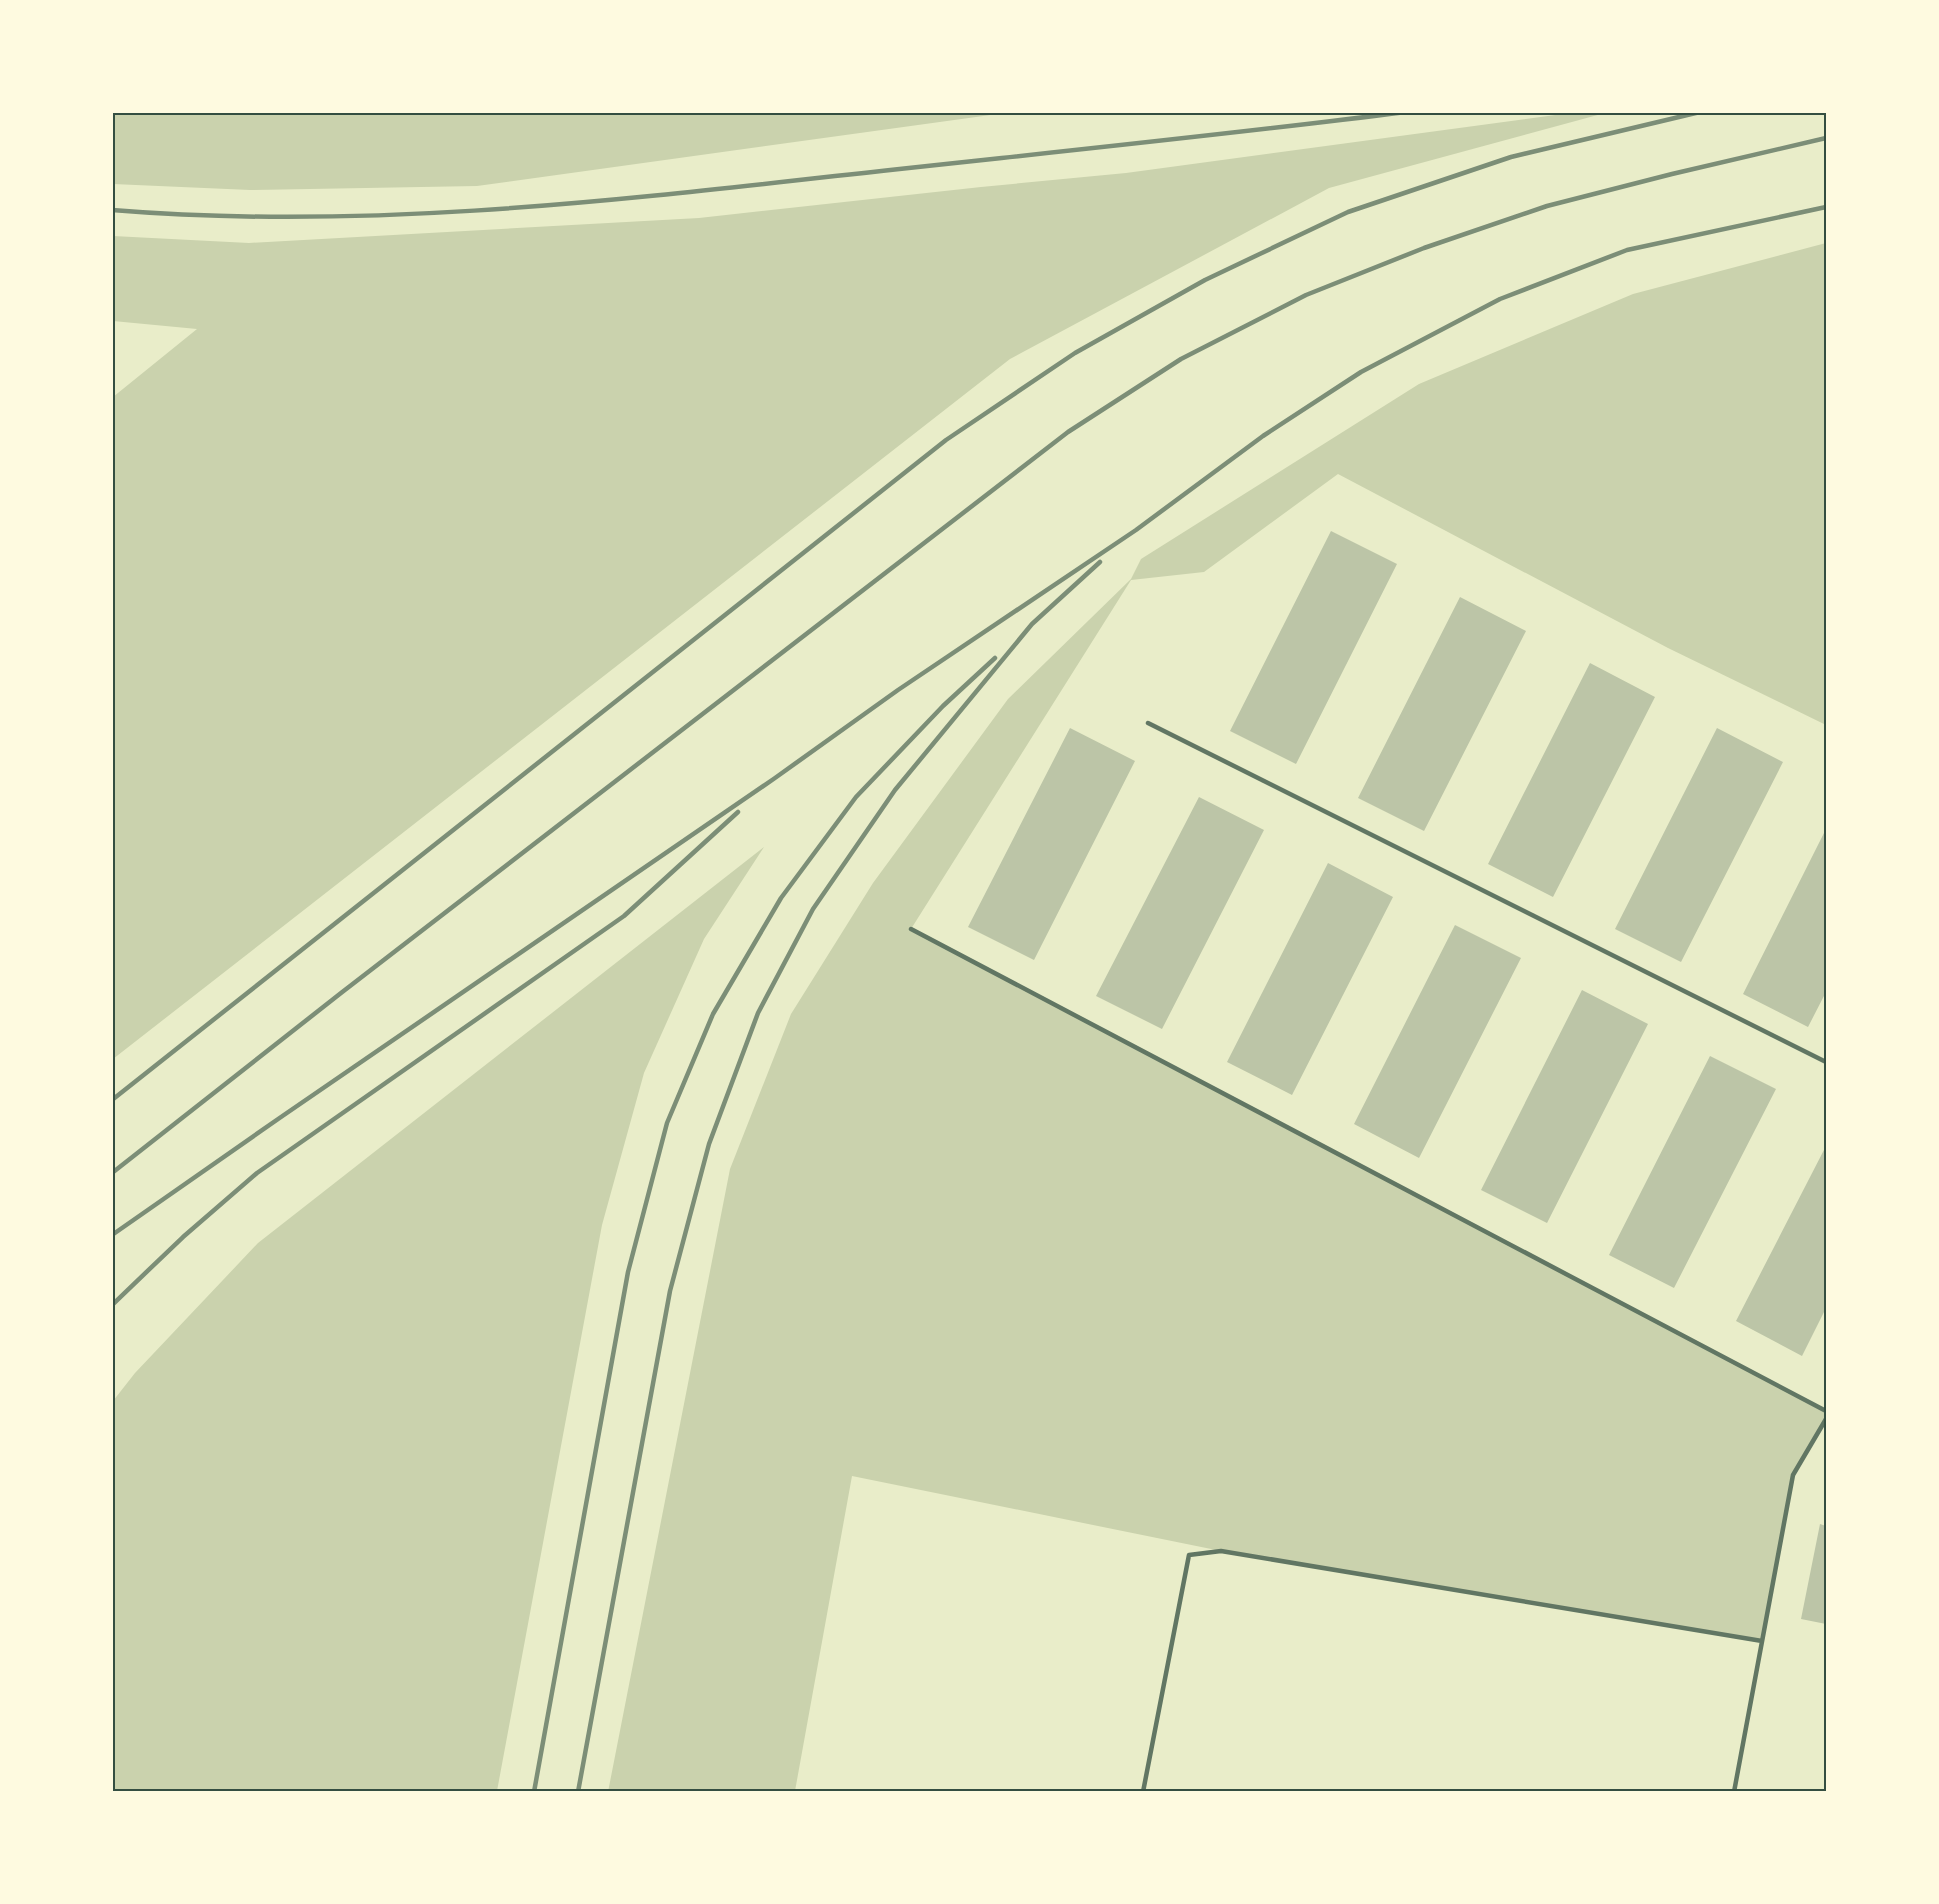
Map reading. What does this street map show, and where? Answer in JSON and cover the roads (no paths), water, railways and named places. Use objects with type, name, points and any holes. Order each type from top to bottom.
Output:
[{"type":"lane","points":[[1148,723],[1827,1062]]},
{"type":"lane","points":[[911,929],[1827,1411]]},
{"type":"lane","points":[[1734,1791],[1793,1475],[1827,1419]]},
{"type":"lane","points":[[1143,1791],[1189,1555],[1221,1551],[1762,1641]]},
{"type":"railway","points":[[112,210],[293,217],[474,211],[655,196],[1406,112]]},
{"type":"railway","points":[[112,1100],[946,440],[1075,353],[1205,280],[1348,212],[1511,157],[1700,112]]},
{"type":"railway","points":[[112,1173],[341,993],[1068,432],[1181,359],[1306,295],[1424,248],[1547,206],[1826,138]]},
{"type":"railway","points":[[112,1235],[775,778],[898,690],[1136,530],[1263,436],[1361,372],[1500,299],[1627,250],[1826,207]]},
{"type":"railway","points":[[578,1792],[670,1291],[709,1144],[758,1013],[813,909],[895,790],[1032,624],[1100,562]]},
{"type":"railway","points":[[534,1792],[628,1272],[667,1123],[713,1014],[781,898],[856,797],[943,706],[995,658]]},
{"type":"railway","points":[[112,1305],[183,1237],[257,1173],[624,916],[738,812]]}]
